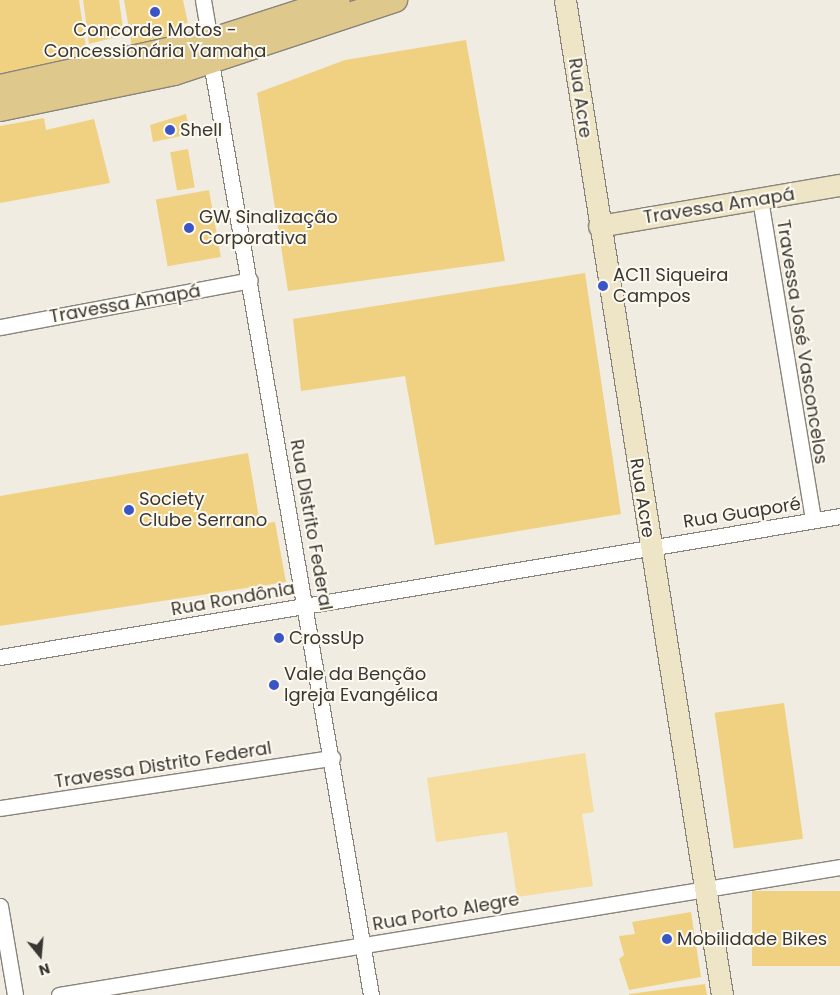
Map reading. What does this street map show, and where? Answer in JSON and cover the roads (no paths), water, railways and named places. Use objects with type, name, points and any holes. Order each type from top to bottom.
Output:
[{"type":"main road","points":[[0,87],[210,52],[338,0]]},
{"type":"main road","points":[[0,109],[395,0]]},
{"type":"main road","name":"Rua Acre","points":[[565,0],[599,226],[722,995]]},
{"type":"main road","name":"Travessa Amapá","points":[[599,226],[840,185]]},
{"type":"street","name":"Rua Distrito Federal","points":[[203,0],[210,52],[306,605],[371,995]]},
{"type":"street","name":"Travessa José Vasconcelos","points":[[760,200],[813,520]]},
{"type":"street","name":"Travessa Amapá","points":[[0,327],[250,280]]},
{"type":"street","name":"Rua Guaporé","points":[[650,546],[840,516]]},
{"type":"street","name":"Rua Rondônia","points":[[0,657],[650,546]]},
{"type":"street","name":"Travessa Distrito Federal","points":[[0,808],[332,758]]},
{"type":"street","name":"Rua Porto Alegre","points":[[59,995],[840,867]]},
{"type":"street","points":[[0,906],[15,995]]},
{"type":"place","name":"Concorde Motos - Concessionária Yamaha","points":[[155,12]]},
{"type":"place","name":"Shell","points":[[170,130]]},
{"type":"place","name":"GW Sinalização Corporativa","points":[[189,228]]},
{"type":"place","name":"AC11 Siqueira Campos","points":[[603,286]]},
{"type":"place","name":"Society Clube Serrano","points":[[129,510]]},
{"type":"place","name":"CrossUp","points":[[279,638]]},
{"type":"place","name":"Vale da Benção Igreja Evangélica","points":[[274,685]]},
{"type":"place","name":"Mobilidade Bikes","points":[[667,939]]}]
